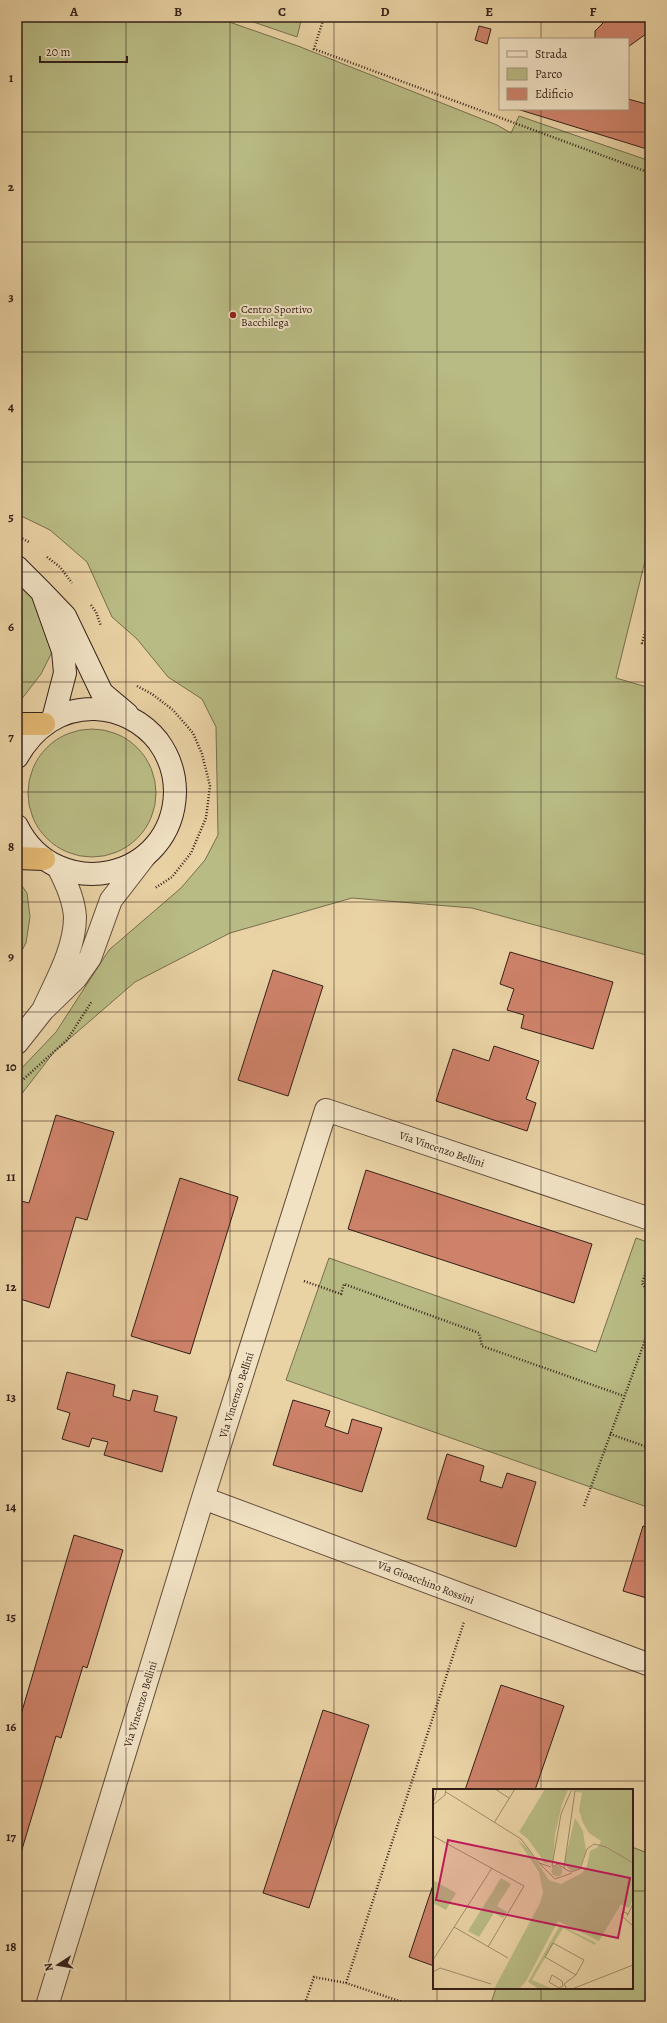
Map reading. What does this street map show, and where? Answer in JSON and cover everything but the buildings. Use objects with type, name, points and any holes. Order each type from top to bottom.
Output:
[{"type":"highway","points":[[17,724],[49,721]]},
{"type":"highway","points":[[17,858],[51,863]]},
{"type":"street","points":[[17,567],[65,616],[102,693],[155,738],[166,754],[172,771],[175,790],[174,806],[166,829],[157,844],[145,856],[111,900],[90,958],[76,978],[43,1010],[17,1044]]},
{"type":"street","points":[[42,592],[63,651],[65,673],[49,721]]},
{"type":"street","points":[[17,756],[32,735],[49,721],[78,710],[102,710],[119,713],[141,725]]},
{"type":"street","points":[[17,826],[32,848],[51,863],[71,872],[99,874],[121,870],[145,856]]},
{"type":"street","points":[[43,1010],[66,959],[75,916],[68,886],[51,863]]},
{"type":"street","name":"Via Vincenzo Bellini","points":[[47,2006],[203,1498],[326,1110],[650,1219]]},
{"type":"street","name":"Via Gioacchino Rossini","points":[[203,1498],[650,1665]]},
{"type":"path","points":[[324,17],[314,49],[650,173]]},
{"type":"path","points":[[17,536],[32,545]]},
{"type":"path","points":[[43,554],[60,567],[73,584]]},
{"type":"path","points":[[87,601],[96,612],[103,633]]},
{"type":"path","points":[[650,617],[642,643],[650,646]]},
{"type":"path","points":[[135,685],[152,694],[173,710],[193,733],[202,754],[210,786],[206,818],[191,853],[172,877],[149,892]]},
{"type":"path","points":[[17,1085],[67,1040],[93,1001]]},
{"type":"path","points":[[650,1261],[642,1283],[650,1295]]},
{"type":"path","points":[[304,1281],[341,1294],[344,1284],[479,1333],[482,1346],[624,1396]]},
{"type":"path","points":[[584,1506],[650,1327]]},
{"type":"path","points":[[610,1434],[650,1448]]},
{"type":"path","points":[[346,1983],[472,1599]]},
{"type":"path","points":[[304,2006],[314,1977],[346,1983],[414,2006]]},
{"type":"green space","points":[[17,17],[215,17],[298,46],[497,125],[511,133],[519,116],[650,161],[650,541],[616,678],[650,688],[650,956],[472,908],[352,898],[230,933],[135,982],[54,1052],[17,1100],[17,1073],[56,1032],[109,950],[181,888],[205,860],[218,835],[216,727],[202,699],[168,677],[137,639],[112,617],[87,562],[50,530],[17,514]]},
{"type":"green space","points":[[239,17],[302,17],[297,37]]},
{"type":"green space","points":[[17,569],[40,601],[53,650],[41,674],[17,705]]},
{"type":"green space","points":[[92,729],[116,734],[137,748],[151,769],[156,793],[151,817],[137,838],[116,852],[92,857],[68,852],[47,838],[33,817],[28,793],[33,769],[47,748],[68,734]]},
{"type":"green space","points":[[17,879],[27,893],[30,917],[26,943],[17,959]]},
{"type":"green space","points":[[636,1238],[650,1243],[650,1508],[286,1380],[329,1258],[596,1352]]},
{"type":"green space","points":[[633,1847],[650,1854],[650,2006],[490,2006],[496,1989],[633,1989]]},
{"type":"place","name":"Centro Sportivo Bacchilega","points":[[233,315]]}]
